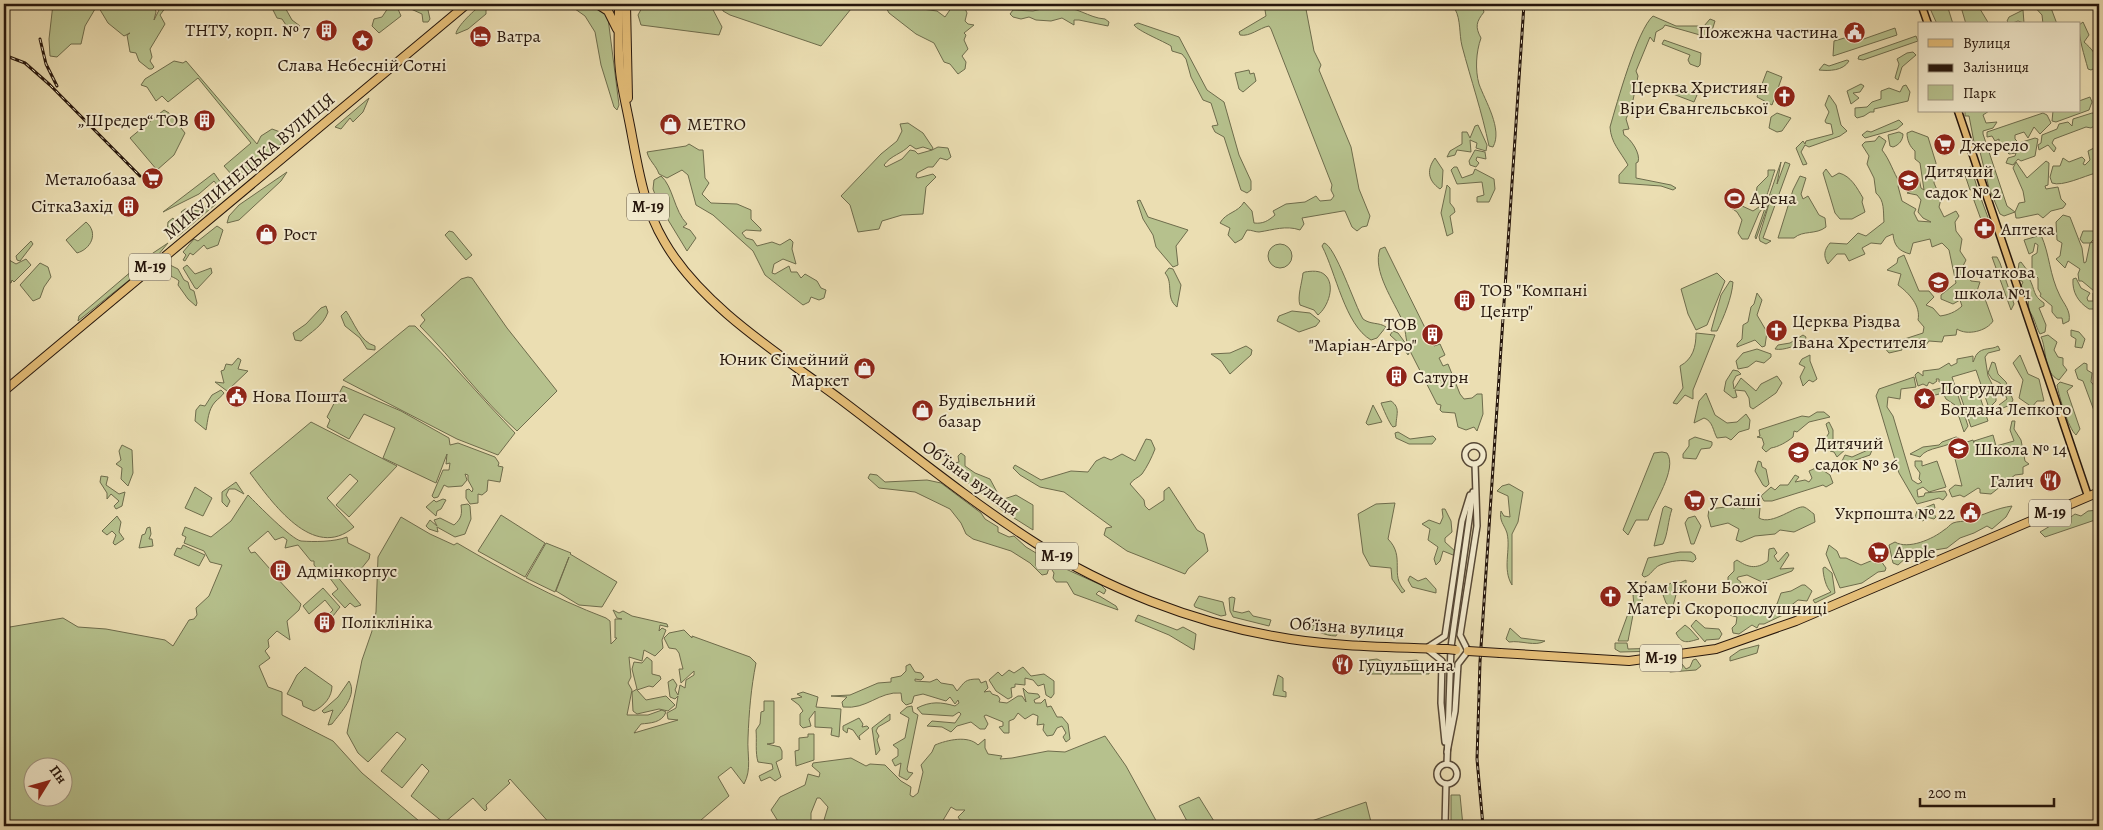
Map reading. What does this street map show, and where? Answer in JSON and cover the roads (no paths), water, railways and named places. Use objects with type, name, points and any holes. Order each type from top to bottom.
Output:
[{"type":"highway","name":"МИКУЛИНЕЦЬКА ВУЛИЦЯ","points":[[4,391],[467,4]]},
{"type":"highway","name":"М-19","points":[[597,4],[611,14],[619,36],[622,84],[628,107]]},
{"type":"highway","points":[[618,4],[619,36]]},
{"type":"highway","name":"М-19","points":[[626,4],[628,107]]},
{"type":"highway","points":[[626,23],[631,4]]},
{"type":"highway","name":"Обʼїзна вулиця","points":[[628,107],[637,162],[651,216],[670,252],[702,290],[786,358],[1036,544],[1085,571],[1177,611],[1217,624],[1290,639],[1468,651]]},
{"type":"highway","name":"М-19","points":[[1468,651],[1629,661],[1716,649],[1796,621],[2099,492]]},
{"type":"main road","points":[[1922,4],[1927,22]]},
{"type":"main road","points":[[1958,112],[2088,496]]},
{"type":"street","points":[[1447,752],[1456,711],[1458,664],[1468,651],[1460,635],[1477,526],[1475,464]]},
{"type":"street","points":[[1447,752],[1441,704],[1442,660],[1425,648],[1445,636],[1462,521],[1475,481]]},
{"type":"street","points":[[1447,764],[1451,647],[1475,481]]},
{"type":"street","points":[[1447,764],[1453,766],[1457,774],[1454,780],[1446,784],[1439,779],[1438,774],[1439,768],[1447,764]]},
{"type":"street","points":[[1445,826],[1446,784]]},
{"type":"railway","points":[[1483,826],[1477,759],[1480,662],[1524,4]]},
{"type":"railway","points":[[40,39],[46,64],[57,86]]},
{"type":"railway","points":[[4,55],[25,63],[50,85],[140,176]]},
{"type":"place","name":"ТНТУ, корп. № 7","points":[[326,30]]},
{"type":"place","name":"Пожежна частина","points":[[1854,32]]},
{"type":"place","name":"Ватра","points":[[480,36]]},
{"type":"place","name":"Слава Небесній Сотні","points":[[362,40]]},
{"type":"place","name":"Церква Християн Віри Євангельської","points":[[1784,97]]},
{"type":"place","name":"„Шредер“ ТОВ","points":[[205,120]]},
{"type":"place","name":"METRO","points":[[671,124]]},
{"type":"place","name":"Джерело","points":[[1944,145]]},
{"type":"place","name":"Металобаза","points":[[152,179]]},
{"type":"place","name":"Дитячий садок № 2","points":[[1909,181]]},
{"type":"place","name":"Арена","points":[[1734,198]]},
{"type":"place","name":"СіткаЗахід","points":[[129,206]]},
{"type":"place","name":"Аптека","points":[[1985,229]]},
{"type":"place","name":"Рост","points":[[267,234]]},
{"type":"place","name":"Початкова школа №1","points":[[1938,282]]},
{"type":"place","name":"ТОВ \"Компані Центр\"","points":[[1464,300]]},
{"type":"place","name":"Церква Різдва Івана Хрестителя","points":[[1776,331]]},
{"type":"place","name":"ТОВ \"Маріан-Агро\"","points":[[1433,334]]},
{"type":"place","name":"Юник Сімейний Маркет","points":[[865,369]]},
{"type":"place","name":"Сатурн","points":[[1397,377]]},
{"type":"place","name":"Нова Пошта","points":[[236,396]]},
{"type":"place","name":"Погруддя Богдана Лепкого","points":[[1924,398]]},
{"type":"place","name":"Будівельний базар","points":[[922,410]]},
{"type":"place","name":"Школа № 14","points":[[1958,449]]},
{"type":"place","name":"Дитячий садок № 36","points":[[1799,453]]},
{"type":"place","name":"Галич","points":[[2050,481]]},
{"type":"place","name":"у Саші","points":[[1694,500]]},
{"type":"place","name":"Укрпошта № 22","points":[[1971,513]]},
{"type":"place","name":"Apple","points":[[1878,552]]},
{"type":"place","name":"Адмінкорпус","points":[[281,571]]},
{"type":"place","name":"Храм Ікони Божої Матері Скоропослушниці","points":[[1611,597]]},
{"type":"place","name":"Поліклініка","points":[[325,622]]},
{"type":"place","name":"Гуцульщина","points":[[1342,665]]}]
